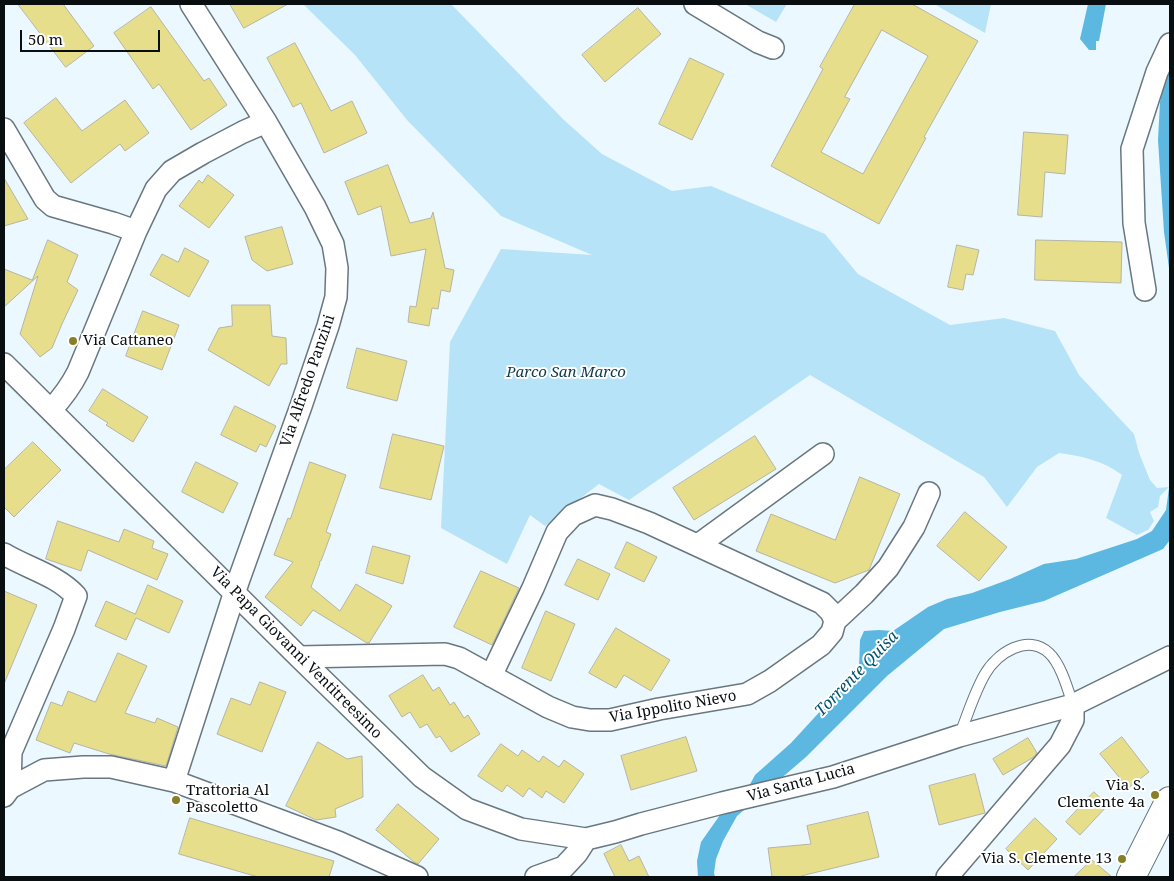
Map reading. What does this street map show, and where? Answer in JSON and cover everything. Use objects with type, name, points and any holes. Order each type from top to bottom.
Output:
[{"type":"street","name":"Via Alfredo Panzini","points":[[174,780],[234,593],[328,326],[336,297],[337,268],[333,244],[315,206],[266,122],[191,4]]},
{"type":"street","points":[[695,4],[758,42],[773,48]]},
{"type":"street","points":[[1145,290],[1134,223],[1132,148],[1157,72],[1170,44]]},
{"type":"street","points":[[51,410],[63,397],[78,372],[136,231],[156,189],[172,171],[243,132],[266,122]]},
{"type":"street","points":[[4,129],[45,199],[53,206],[136,231]]},
{"type":"street","name":"Via Papa Giovanni Ventitreesimo","points":[[4,364],[298,657],[422,777],[467,809],[520,829],[586,839],[640,824]]},
{"type":"street","points":[[698,545],[823,454]]},
{"type":"street","name":"Via Ippolito Nievo","points":[[298,657],[445,654],[459,658],[548,707],[572,718],[590,720],[610,720],[659,709],[747,694],[770,681],[821,645],[832,632],[836,621],[888,568],[914,526],[929,493]]},
{"type":"street","points":[[491,676],[533,588],[557,532],[573,515],[595,505],[612,509],[649,523],[822,603],[831,612],[836,621]]},
{"type":"street","points":[[4,554],[16,562],[49,576],[68,587],[76,596],[64,630],[11,752],[7,792]]},
{"type":"street","name":"Via Santa Lucia","points":[[640,824],[833,777],[959,736],[1073,705],[1170,657]]},
{"type":"street","points":[[947,877],[1060,745],[1073,720],[1073,705]]},
{"type":"street","points":[[7,792],[44,770],[83,767],[111,767],[174,780],[338,842],[418,877]]},
{"type":"street","points":[[1131,877],[1170,801]]},
{"type":"street","points":[[536,877],[564,867],[577,853],[586,839]]},
{"type":"lane","points":[[959,736],[985,674],[1006,651],[1018,646],[1042,647],[1051,654],[1064,677],[1073,705]]},
{"type":"green space","name":"Parco San Marco","points":[[303,4],[451,4],[564,120],[602,154],[672,191],[711,186],[825,234],[858,274],[950,325],[1004,318],[1055,331],[1079,375],[1134,434],[1139,453],[1150,480],[1157,488],[1169,487],[1160,496],[1158,507],[1150,512],[1154,521],[1148,530],[1137,535],[1106,518],[1122,475],[1108,466],[1092,460],[1059,453],[1037,467],[1007,507],[984,477],[810,375],[629,500],[599,484],[545,526],[530,515],[507,564],[441,528],[450,342],[501,249],[592,255],[501,216],[407,120],[355,55]]},
{"type":"green space","points":[[745,4],[787,4],[776,22]]},
{"type":"green space","points":[[934,4],[991,4],[985,33]]},
{"type":"water","points":[[1088,4],[1106,4],[1099,41],[1096,41],[1096,50],[1089,50],[1080,39]]},
{"type":"water","points":[[1170,65],[1170,275],[1164,232],[1158,140],[1160,102]]},
{"type":"water","name":"Torrente Quisa","points":[[1170,481],[1170,540],[1163,549],[1044,601],[944,629],[887,676],[806,757],[737,816],[723,841],[716,859],[715,877],[698,877],[697,861],[701,842],[720,815],[747,790],[755,775],[791,743],[859,669],[860,640],[864,631],[893,631],[928,607],[947,599],[972,593],[1044,564],[1076,559],[1137,539],[1152,531],[1166,510]]},
{"type":"building","points":[[18,4],[63,4],[94,46],[66,67]]},
{"type":"building","points":[[230,4],[288,4],[244,28]]},
{"type":"building","points":[[855,4],[912,4],[978,41],[924,137],[926,138],[879,224],[771,166],[823,69],[820,67]],"holes":[[[882,30],[928,56],[863,174],[821,152],[850,99],[845,97]]]},
{"type":"building","points":[[151,7],[204,81],[209,78],[227,105],[191,130],[159,84],[153,89],[114,33]]},
{"type":"building","points":[[638,8],[661,34],[605,82],[582,55]]},
{"type":"building","points":[[295,43],[331,111],[352,101],[367,133],[324,153],[301,103],[293,107],[267,58]]},
{"type":"building","points":[[690,58],[724,74],[692,140],[659,124]]},
{"type":"building","points":[[56,98],[82,131],[125,100],[149,133],[125,151],[120,144],[71,183],[24,123]]},
{"type":"building","points":[[1024,132],[1068,135],[1065,174],[1045,172],[1042,217],[1018,215]]},
{"type":"building","points":[[388,165],[410,223],[431,218],[433,212],[445,268],[454,270],[450,292],[441,290],[438,309],[432,308],[429,326],[408,322],[410,306],[416,307],[426,249],[391,256],[381,206],[358,215],[345,182]]},
{"type":"building","points":[[208,175],[234,195],[209,228],[179,206],[199,180],[202,183]]},
{"type":"building","points":[[4,178],[28,219],[4,226]]},
{"type":"building","points":[[282,227],[293,264],[267,271],[252,260],[245,237]]},
{"type":"building","points":[[48,240],[78,255],[67,282],[78,290],[52,348],[40,357],[20,334],[38,276],[4,307],[4,269],[32,280]]},
{"type":"building","points":[[1036,240],[1122,242],[1121,283],[1035,280]]},
{"type":"building","points":[[957,245],[979,250],[973,275],[966,274],[963,290],[948,287]]},
{"type":"building","points":[[185,248],[209,261],[189,297],[150,275],[162,254],[178,262]]},
{"type":"building","points":[[232,305],[270,305],[272,336],[286,338],[287,364],[281,364],[269,386],[208,350],[219,328],[232,326]]},
{"type":"building","points":[[143,311],[179,325],[162,370],[126,356]]},
{"type":"building","points":[[357,348],[407,361],[397,401],[347,388]]},
{"type":"building","points":[[103,389],[148,417],[133,442],[106,425],[108,423],[89,411]]},
{"type":"building","points":[[235,406],[276,426],[266,447],[260,444],[256,452],[221,435]]},
{"type":"building","points":[[393,434],[444,446],[431,500],[380,488]]},
{"type":"building","points":[[755,436],[776,469],[694,520],[673,488]]},
{"type":"building","points":[[33,442],[61,470],[14,517],[4,507],[4,470]]},
{"type":"building","points":[[196,462],[238,483],[223,513],[182,492]]},
{"type":"building","points":[[310,462],[346,475],[326,532],[331,534],[311,587],[340,611],[356,584],[392,606],[369,643],[313,610],[301,626],[265,597],[293,562],[274,555],[288,518],[290,519]]},
{"type":"building","points":[[860,477],[900,494],[869,570],[835,583],[756,551],[771,514],[835,540]]},
{"type":"building","points":[[965,512],[1007,547],[979,581],[937,546]]},
{"type":"building","points":[[58,521],[119,542],[124,529],[154,541],[152,548],[168,554],[157,580],[88,550],[81,571],[46,559]]},
{"type":"building","points":[[627,542],[657,557],[644,582],[615,568]]},
{"type":"building","points":[[373,546],[410,556],[403,584],[366,573]]},
{"type":"building","points":[[578,559],[610,574],[598,600],[565,585]]},
{"type":"building","points":[[481,571],[519,588],[492,645],[454,627]]},
{"type":"building","points":[[148,585],[183,601],[169,633],[136,618],[126,640],[95,626],[106,601],[135,614]]},
{"type":"building","points":[[4,591],[37,605],[4,684]]},
{"type":"building","points":[[546,611],[575,624],[551,681],[522,668]]},
{"type":"building","points":[[616,628],[670,660],[651,691],[624,675],[616,688],[589,673]]},
{"type":"building","points":[[118,653],[147,666],[125,713],[155,723],[157,718],[178,727],[166,766],[109,754],[74,743],[70,753],[36,740],[51,702],[62,706],[68,691],[95,702]]},
{"type":"building","points":[[423,675],[433,691],[439,687],[450,705],[454,702],[464,718],[468,715],[480,734],[451,752],[440,736],[436,738],[427,724],[420,728],[410,712],[402,717],[389,696]]},
{"type":"building","points":[[260,682],[286,692],[262,752],[217,734],[231,698],[250,705]]},
{"type":"building","points":[[686,737],[697,771],[631,790],[621,756]]},
{"type":"building","points":[[1122,737],[1149,772],[1128,788],[1100,754]]},
{"type":"building","points":[[1028,738],[1037,753],[1034,757],[1003,775],[993,759]]},
{"type":"building","points":[[318,742],[347,759],[362,756],[363,797],[335,809],[336,817],[316,820],[286,806]]},
{"type":"building","points":[[501,744],[518,756],[522,750],[539,762],[543,756],[559,767],[564,760],[584,774],[564,803],[546,791],[542,798],[529,788],[523,797],[507,785],[502,792],[478,776]]},
{"type":"building","points":[[975,774],[985,813],[939,825],[929,786]]},
{"type":"building","points":[[1094,792],[1108,805],[1080,835],[1066,822]]},
{"type":"building","points":[[398,804],[439,839],[418,864],[376,830]]},
{"type":"building","points":[[868,812],[879,857],[801,877],[772,877],[768,848],[811,844],[807,826]]},
{"type":"building","points":[[190,818],[334,861],[329,877],[258,877],[179,854]]},
{"type":"building","points":[[1035,818],[1057,839],[1028,870],[1006,849]]},
{"type":"building","points":[[621,845],[629,861],[639,856],[649,877],[615,877],[604,854]]},
{"type":"building","points":[[1092,860],[1112,877],[1074,877]]},
{"type":"place","name":"Via Cattaneo","points":[[73,341]]},
{"type":"place","name":"Via S. Clemente 4a","points":[[1155,795]]},
{"type":"place","name":"Trattoria Al Pascoletto","points":[[176,800]]},
{"type":"place","name":"Via S. Clemente 13","points":[[1122,859]]}]
